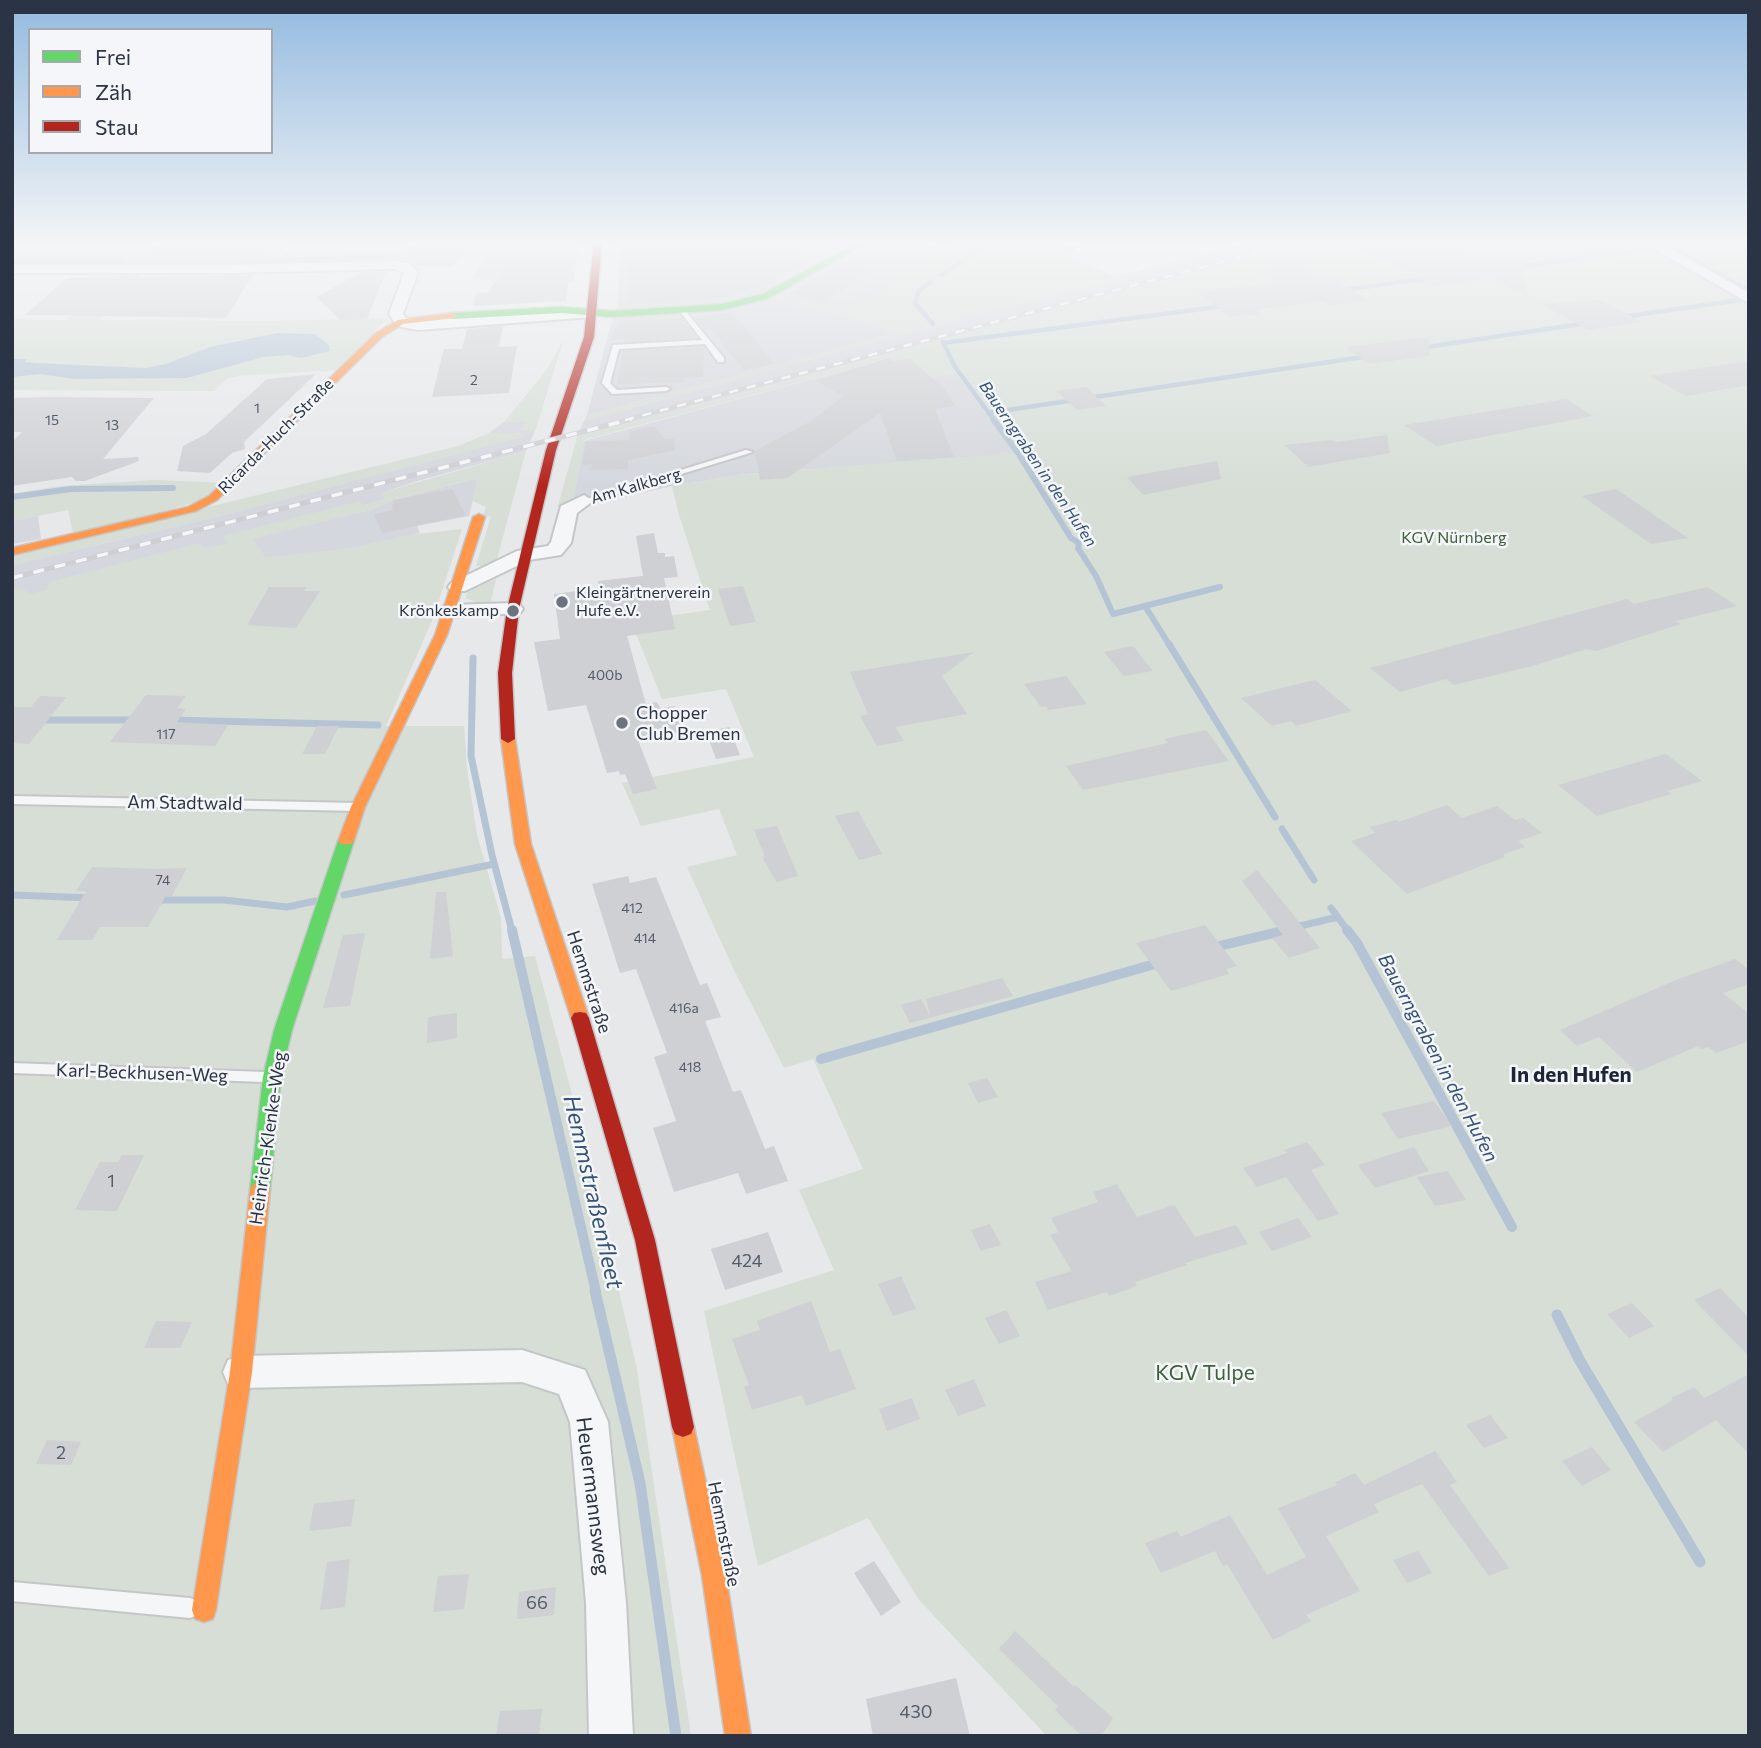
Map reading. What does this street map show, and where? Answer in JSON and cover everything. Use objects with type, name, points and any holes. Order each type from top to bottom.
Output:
[{"type":"street","name":"Ricarda-Huch-Straße","points":[[12,552],[192,509],[214,498],[371,342],[400,323]]},
{"type":"street","name":"Hemmstraße","points":[[591,323],[551,450],[524,555],[513,609],[505,673],[506,724],[523,844],[574,996],[645,1240],[714,1576],[738,1736]]},
{"type":"street","name":"Am Kalkberg","points":[[524,555],[554,551],[561,543],[568,510],[584,500]]},
{"type":"street","name":"Heinrich-Klenke-Weg","points":[[204,1610],[241,1372],[272,1077],[284,1030],[358,807],[441,635],[479,517]]},
{"type":"street","points":[[458,587],[524,555]]},
{"type":"street","points":[[449,611],[513,609]]},
{"type":"street","name":"Heuermannsweg","points":[[241,1372],[522,1366],[572,1382],[589,1422],[606,1603],[611,1736]]},
{"type":"lane","points":[[692,323],[721,360]]},
{"type":"lane","points":[[666,389],[615,392],[606,383],[616,347],[707,342]]},
{"type":"lane","name":"Am Kalkberg","points":[[584,500],[749,452]]},
{"type":"lane","name":"Am Stadtwald","points":[[12,800],[358,807]]},
{"type":"lane","name":"Karl-Beckhusen-Weg","points":[[12,1068],[272,1077]]},
{"type":"lane","points":[[12,1591],[204,1610]]},
{"type":"shaded area","points":[[867,323],[893,334],[587,415],[611,324]]},
{"type":"shaded area","points":[[948,323],[1007,323],[577,437],[584,421]]},
{"type":"shaded area","points":[[891,358],[915,379],[956,373],[1016,454],[745,474],[672,486],[580,507],[573,501],[584,441]]},
{"type":"shaded area","points":[[504,422],[526,422],[522,431],[535,431],[526,451],[414,482],[382,493],[385,499],[253,538],[370,510],[393,500],[478,478],[469,516],[417,526],[420,533],[12,622],[12,565],[216,517],[524,436],[518,433],[489,433]]},
{"type":"shaded area","points":[[38,516],[41,539],[12,544],[12,521]]},
{"type":"green space","points":[[12,323],[384,323],[338,370],[237,376],[227,379],[214,391],[12,390]]},
{"type":"green space","points":[[869,323],[948,323],[584,421],[587,415],[892,334]]},
{"type":"green space","name":"KGV Tulpe","points":[[1007,323],[1749,323],[1749,1736],[1047,1736],[919,1600],[868,1518],[758,1566],[704,1311],[834,1270],[799,1190],[863,1169],[813,1059],[784,1068],[733,968],[687,867],[737,855],[719,809],[641,826],[622,783],[754,757],[726,689],[662,699],[631,621],[710,610],[672,486],[745,474],[1015,453],[956,373],[915,379],[891,358],[584,440],[573,501],[561,509],[558,506],[577,437]]},
{"type":"green space","points":[[564,339],[535,431],[522,431],[525,422],[504,422],[547,369]]},
{"type":"green space","points":[[489,433],[518,433],[525,436],[216,517],[12,565],[12,555],[458,446]]},
{"type":"green space","points":[[526,451],[497,559],[487,566],[476,566],[491,516],[483,517],[486,507],[473,501],[477,478],[393,500],[370,510],[253,539],[266,557],[351,548],[408,535],[462,529],[434,616],[386,726],[464,726],[467,769],[477,835],[501,918],[502,959],[535,956],[587,1150],[637,1370],[691,1736],[12,1736],[12,590],[22,588],[30,594],[46,590],[49,582],[200,543],[205,548],[227,543],[223,536],[360,501],[363,505],[385,499],[381,493]]},
{"type":"green space","points":[[155,480],[226,483],[210,498],[74,536],[68,510],[12,521],[12,494],[60,486]]},
{"type":"green space","points":[[496,579],[491,602],[479,604],[466,598],[467,593],[474,588]]},
{"type":"water","points":[[277,333],[315,334],[329,345],[330,351],[301,358],[287,355],[263,357],[187,378],[74,379],[40,374],[12,377],[12,359],[26,359],[26,362],[35,363],[146,368],[166,364],[210,347]]},
{"type":"building","points":[[619,323],[685,323],[697,338],[625,342],[625,339],[609,340]]},
{"type":"building","points":[[698,323],[740,323],[774,364],[744,370],[707,325],[706,333]]},
{"type":"building","points":[[1575,323],[1638,323],[1588,330]]},
{"type":"building","points":[[503,326],[499,347],[517,346],[509,393],[432,397],[444,349],[462,349],[467,329]]},
{"type":"building","points":[[1428,337],[1430,356],[1369,364],[1345,347]]},
{"type":"building","points":[[704,347],[703,377],[684,378],[684,382],[617,384],[623,351]]},
{"type":"building","points":[[889,358],[893,361],[910,359],[944,388],[955,406],[935,409],[954,457],[897,461],[880,413],[787,478],[760,480],[755,451],[811,421],[844,396],[815,381]]},
{"type":"building","points":[[1749,361],[1749,385],[1686,396],[1649,376]]},
{"type":"building","points":[[316,374],[244,442],[245,449],[232,453],[210,473],[177,471],[183,446],[206,434],[267,379]]},
{"type":"building","points":[[1086,387],[1106,406],[1077,410],[1056,391]]},
{"type":"building","points":[[12,398],[154,398],[103,459],[138,457],[139,461],[85,481],[76,481],[72,477],[12,486],[12,442],[22,432],[12,432]]},
{"type":"building","points":[[1566,399],[1593,416],[1436,446],[1404,425]]},
{"type":"building","points":[[654,426],[664,439],[674,439],[675,450],[628,460],[628,469],[591,470],[592,464],[582,465],[586,442],[629,440],[630,431]]},
{"type":"building","points":[[1387,435],[1390,453],[1308,467],[1285,445],[1332,440],[1336,442]]},
{"type":"building","points":[[1217,461],[1221,479],[1143,495],[1127,477]]},
{"type":"building","points":[[452,489],[465,514],[463,516],[382,533],[374,514],[392,510],[393,500]]},
{"type":"building","points":[[1616,489],[1688,538],[1651,544],[1582,496]]},
{"type":"building","points":[[654,533],[658,553],[665,553],[665,557],[674,556],[678,577],[664,578],[675,629],[627,636],[646,704],[657,702],[660,708],[675,706],[685,731],[638,740],[657,789],[633,794],[625,774],[620,775],[619,771],[607,773],[586,705],[548,711],[534,642],[560,639],[554,594],[600,588],[598,581],[643,576],[636,536]]},
{"type":"building","points":[[743,586],[756,622],[730,626],[718,589]]},
{"type":"building","points":[[269,587],[307,587],[304,591],[320,591],[296,628],[247,625]]},
{"type":"building","points":[[1707,587],[1737,606],[1676,621],[1681,624],[1596,651],[1586,649],[1536,665],[1454,685],[1446,679],[1400,692],[1370,668],[1627,599],[1634,604]]},
{"type":"building","points":[[1133,646],[1153,671],[1124,676],[1104,652]]},
{"type":"building","points":[[974,652],[942,676],[967,714],[895,727],[904,741],[877,746],[860,716],[868,714],[850,672]]},
{"type":"building","points":[[1066,676],[1087,704],[1049,710],[1046,706],[1041,707],[1024,684]]},
{"type":"building","points":[[1315,680],[1352,711],[1296,726],[1291,721],[1272,726],[1241,698]]},
{"type":"building","points":[[146,695],[186,696],[177,708],[186,709],[177,722],[228,725],[215,746],[110,742]]},
{"type":"building","points":[[40,696],[66,697],[29,744],[12,743],[12,707],[31,707]]},
{"type":"building","points":[[317,726],[339,726],[325,754],[302,754]]},
{"type":"building","points":[[729,727],[740,755],[716,759],[706,732]]},
{"type":"building","points":[[1206,730],[1229,761],[1083,790],[1066,766],[1168,743],[1164,739]]},
{"type":"building","points":[[1666,754],[1702,781],[1667,791],[1671,794],[1597,816],[1558,785]]},
{"type":"building","points":[[1447,805],[1462,818],[1497,806],[1515,820],[1523,818],[1542,833],[1518,841],[1525,847],[1503,854],[1505,857],[1407,894],[1351,841],[1375,833],[1370,827],[1397,820],[1399,822]]},
{"type":"building","points":[[858,811],[882,854],[859,860],[835,816]]},
{"type":"building","points":[[777,826],[798,876],[777,882],[762,857],[765,856],[754,830]]},
{"type":"building","points":[[92,867],[187,868],[172,896],[166,896],[148,927],[100,927],[92,940],[57,940],[86,891],[76,891]]},
{"type":"building","points":[[1257,870],[1320,948],[1289,958],[1272,938],[1283,935],[1242,881]]},
{"type":"building","points":[[628,876],[630,883],[656,877],[700,985],[707,983],[721,1017],[705,1021],[733,1092],[741,1090],[765,1149],[774,1146],[788,1181],[746,1194],[738,1173],[674,1192],[653,1128],[676,1121],[654,1057],[667,1053],[636,969],[620,973],[592,884]]},
{"type":"building","points":[[436,892],[446,892],[453,956],[430,959]]},
{"type":"building","points":[[1205,925],[1237,966],[1226,969],[1229,974],[1171,991],[1136,943]]},
{"type":"building","points":[[365,933],[350,1006],[323,1008],[343,935]]},
{"type":"building","points":[[1735,959],[1749,970],[1749,984],[1723,993],[1749,1014],[1749,1041],[1716,1053],[1708,1047],[1701,1049],[1698,1046],[1637,1072],[1599,1037],[1577,1046],[1560,1030],[1676,980]]},
{"type":"building","points":[[1002,978],[1013,996],[910,1023],[901,1005],[921,999],[930,1016],[926,999]]},
{"type":"building","points":[[457,1013],[457,1038],[427,1043],[428,1017]]},
{"type":"building","points":[[987,1078],[998,1097],[978,1103],[968,1083]]},
{"type":"building","points":[[1434,1101],[1452,1126],[1398,1139],[1381,1113]]},
{"type":"building","points":[[1307,1142],[1325,1165],[1311,1170],[1339,1214],[1318,1221],[1286,1177],[1257,1187],[1243,1168],[1287,1153],[1284,1150]]},
{"type":"building","points":[[1414,1147],[1429,1171],[1375,1188],[1358,1165]]},
{"type":"building","points":[[122,1155],[144,1155],[117,1211],[75,1210],[100,1162],[118,1162]]},
{"type":"building","points":[[1448,1171],[1466,1200],[1435,1206],[1417,1177]]},
{"type":"building","points":[[1117,1184],[1137,1217],[1174,1205],[1195,1237],[1236,1225],[1248,1244],[1185,1263],[1187,1265],[1135,1282],[1137,1286],[1109,1296],[1107,1292],[1048,1310],[1035,1282],[1072,1271],[1050,1235],[1059,1232],[1051,1218],[1098,1202],[1093,1192]]},
{"type":"building","points":[[1298,1218],[1312,1237],[1272,1251],[1259,1232]]},
{"type":"building","points":[[990,1224],[1001,1245],[981,1251],[971,1230]]},
{"type":"building","points":[[768,1232],[783,1272],[725,1290],[711,1249]]},
{"type":"building","points":[[901,1276],[916,1309],[893,1316],[878,1284]]},
{"type":"building","points":[[1720,1288],[1749,1318],[1749,1356],[1694,1300]]},
{"type":"building","points":[[811,1301],[830,1352],[840,1349],[856,1389],[806,1406],[802,1395],[752,1410],[744,1387],[749,1385],[732,1339],[760,1330],[757,1321]]},
{"type":"building","points":[[1632,1303],[1654,1326],[1629,1338],[1607,1314]]},
{"type":"building","points":[[1006,1310],[1020,1336],[999,1344],[985,1318]]},
{"type":"building","points":[[156,1321],[192,1322],[180,1348],[144,1348]]},
{"type":"building","points":[[1749,1374],[1749,1454],[1716,1420],[1663,1452],[1634,1422],[1694,1387],[1704,1398]]},
{"type":"building","points":[[974,1379],[986,1406],[958,1416],[945,1390]]},
{"type":"building","points":[[912,1398],[920,1419],[887,1431],[879,1409]]},
{"type":"building","points":[[1490,1415],[1508,1438],[1484,1448],[1466,1425]]},
{"type":"building","points":[[47,1440],[81,1442],[71,1465],[36,1464]]},
{"type":"building","points":[[1592,1447],[1611,1470],[1582,1486],[1562,1461]]},
{"type":"building","points":[[1435,1451],[1457,1482],[1450,1485],[1509,1568],[1489,1576],[1422,1484],[1374,1504],[1379,1512],[1326,1536],[1360,1591],[1306,1615],[1311,1621],[1273,1640],[1227,1564],[1223,1566],[1215,1551],[1161,1573],[1145,1543],[1177,1531],[1181,1537],[1230,1515],[1267,1575],[1306,1557],[1278,1508],[1337,1485],[1335,1482],[1355,1473],[1364,1485]]},
{"type":"building","points":[[355,1499],[351,1526],[309,1531],[314,1504]]},
{"type":"building","points":[[1418,1551],[1432,1573],[1407,1583],[1393,1560]]},
{"type":"building","points":[[350,1559],[345,1607],[320,1610],[327,1562]]},
{"type":"building","points":[[874,1561],[901,1602],[881,1616],[854,1573]]},
{"type":"building","points":[[469,1574],[464,1609],[433,1612],[438,1576]]},
{"type":"building","points":[[556,1587],[554,1615],[517,1619],[519,1592]]},
{"type":"building","points":[[1015,1631],[1074,1687],[1075,1685],[1113,1718],[1101,1736],[1082,1736],[1055,1710],[1058,1706],[999,1649]]},
{"type":"building","points":[[956,1678],[970,1736],[873,1736],[866,1699]]},
{"type":"building","points":[[542,1709],[539,1736],[496,1736],[500,1711]]},
{"type":"waterway","points":[[943,343],[1098,323]]},
{"type":"waterway","points":[[1420,348],[1587,323]]},
{"type":"waterway","name":"Bauerngraben in den Hufen","points":[[943,343],[955,367],[989,413]]},
{"type":"waterway","points":[[989,413],[1369,356]]},
{"type":"waterway","name":"Bauerngraben in den Hufen","points":[[989,413],[994,420]]},
{"type":"waterway","name":"Bauerngraben in den Hufen","points":[[993,419],[1018,453],[1071,538],[1079,543],[1078,548],[1096,576],[1113,614],[1220,587]]},
{"type":"waterway","points":[[12,497],[71,489],[173,488]]},
{"type":"waterway","name":"Bauerngraben in den Hufen","points":[[1145,606],[1170,646]]},
{"type":"waterway","name":"Bauerngraben in den Hufen","points":[[1169,644],[1275,817]]},
{"type":"waterway","name":"Hemmstraßenfleet","points":[[473,658],[471,756],[492,855],[512,931]]},
{"type":"waterway","points":[[40,720],[135,720]]},
{"type":"waterway","points":[[169,720],[378,725]]},
{"type":"waterway","name":"Bauerngraben in den Hufen","points":[[1282,829],[1314,880]]},
{"type":"waterway","points":[[344,895],[494,864]]},
{"type":"waterway","points":[[12,895],[93,898]]},
{"type":"waterway","points":[[155,900],[224,900],[287,907],[315,901]]},
{"type":"waterway","name":"Bauerngraben in den Hufen","points":[[1331,908],[1338,917]]},
{"type":"waterway","points":[[1279,931],[1338,917]]},
{"type":"waterway","name":"Bauerngraben in den Hufen","points":[[1338,917],[1348,931]]},
{"type":"waterway","name":"Hemmstraßenfleet","points":[[512,930],[596,1292]]},
{"type":"waterway","points":[[1211,948],[1286,930]]},
{"type":"waterway","name":"Bauerngraben in den Hufen","points":[[1347,930],[1357,943],[1512,1227]]},
{"type":"waterway","points":[[821,1059],[1162,962]]},
{"type":"waterway","name":"Hemmstraßenfleet","points":[[595,1291],[640,1483],[676,1736]]},
{"type":"waterway","name":"Bauerngraben in den Hufen","points":[[1557,1315],[1580,1361],[1700,1562]]},
{"type":"railway","points":[[625,420],[993,323]]},
{"type":"railway","points":[[12,578],[632,419]]},
{"type":"traffic: fast","points":[[260,1190],[272,1077],[283,1030],[346,841]]},
{"type":"traffic: slow","points":[[12,552],[192,509],[213,498],[379,335],[400,323]]},
{"type":"traffic: slow","points":[[346,841],[358,807],[441,635],[479,517]]},
{"type":"traffic: slow","points":[[508,739],[523,844],[580,1018]]},
{"type":"traffic: slow","points":[[204,1610],[241,1372],[260,1190]]},
{"type":"traffic: slow","points":[[683,1427],[714,1576],[738,1736]]},
{"type":"traffic: jam","points":[[508,739],[505,673],[513,609],[551,450],[589,337],[590,323]]},
{"type":"traffic: jam","points":[[580,1018],[645,1240],[683,1427]]},
{"type":"place","name":"Kleingärtnerverein Hufe e.V.","points":[[562,602]]},
{"type":"place","name":"Krönkeskamp","points":[[513,611]]},
{"type":"place","name":"Chopper Club Bremen","points":[[622,723]]},
{"type":"district","name":"In den Hufen","points":[[1571,1075]]},
{"type":"park label","name":"KGV Nürnberg","points":[[1454,538]]}]
